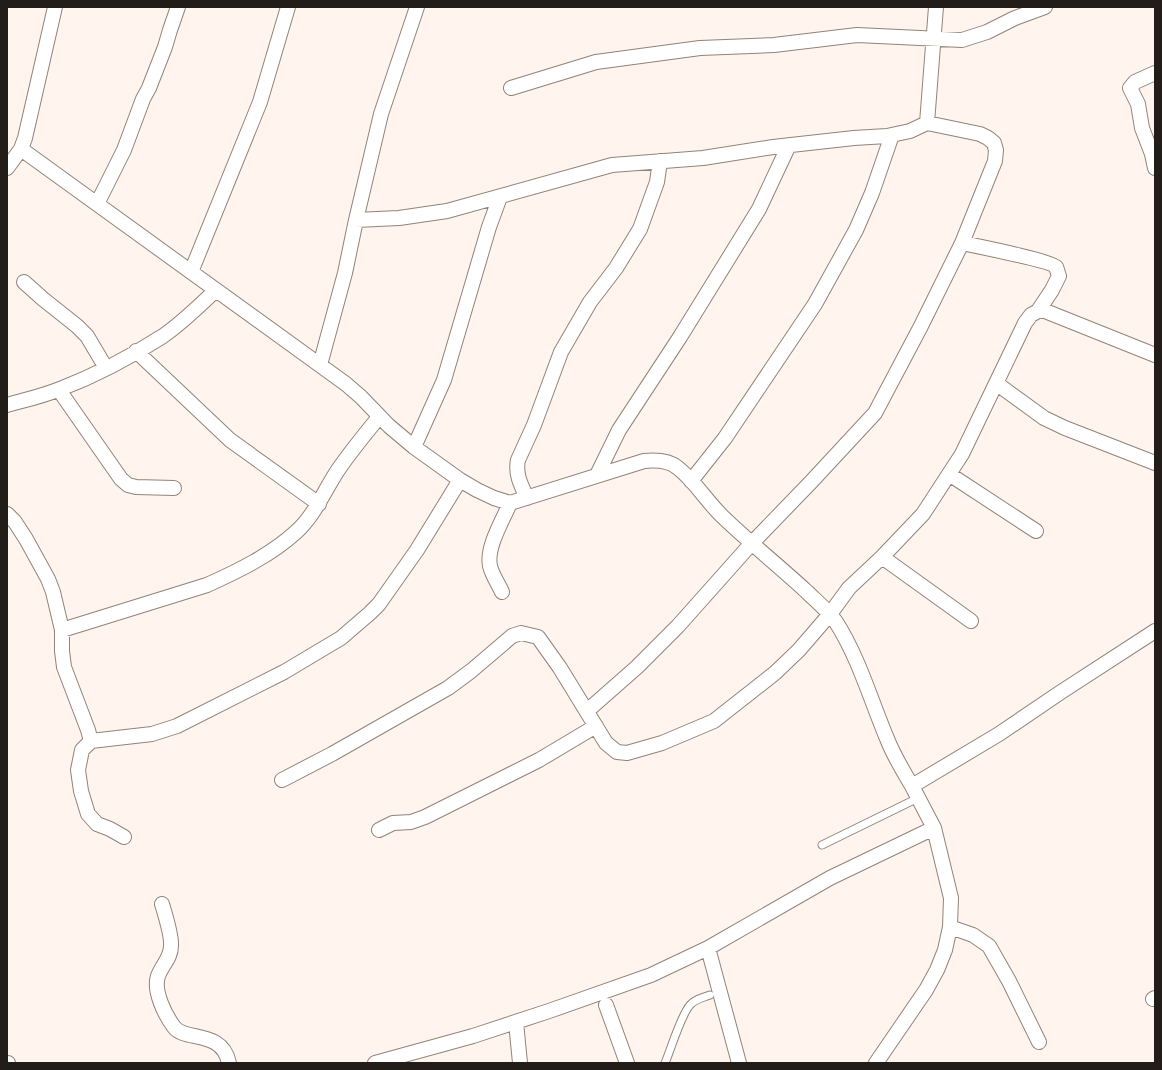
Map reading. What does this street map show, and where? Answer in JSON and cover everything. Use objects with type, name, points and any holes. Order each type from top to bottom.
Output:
[{"type":"street","points":[[7,168],[21,149],[25,138],[55,7]]},
{"type":"street","points":[[97,204],[124,150],[143,99],[165,47],[178,7]]},
{"type":"street","points":[[192,272],[260,102],[288,7]]},
{"type":"street","points":[[320,366],[345,273],[381,114],[416,7]]},
{"type":"street","points":[[928,123],[936,7]]},
{"type":"street","points":[[511,88],[596,62],[700,48],[774,45],[857,35],[962,40],[987,32],[1015,18],[1045,7]]},
{"type":"street","points":[[1155,73],[1135,82],[1130,88],[1138,104],[1142,128],[1152,154],[1155,168]]},
{"type":"street","points":[[356,220],[423,215],[447,211],[612,165],[660,160],[703,158],[789,145],[892,135],[928,123],[980,134],[994,143],[996,150],[995,161],[962,243],[921,326],[875,413],[751,544],[678,626],[637,668],[587,711]]},
{"type":"street","points":[[691,481],[725,438],[815,304],[856,230],[872,193],[892,135]]},
{"type":"street","points":[[597,475],[619,430],[680,337],[759,209],[789,145]]},
{"type":"street","points":[[21,149],[351,388],[379,417],[414,447],[460,480],[494,498],[510,503],[644,461],[657,460],[668,463],[678,467],[711,505],[751,544],[790,576],[830,614],[836,622],[851,652],[888,742],[934,828],[951,898],[950,927],[945,950],[937,970],[926,990],[876,1063]]},
{"type":"street","points":[[527,498],[517,477],[516,466],[518,460],[534,425],[561,352],[590,302],[616,268],[640,229],[657,182],[660,160]]},
{"type":"street","points":[[414,447],[444,380],[489,227],[500,197]]},
{"type":"street","points":[[282,780],[332,754],[448,688],[471,672],[512,636],[521,633],[538,637],[560,668],[606,743],[617,752],[627,753],[662,743],[714,721],[775,673],[799,650],[830,614],[849,588],[882,557],[923,514],[962,454],[1026,323],[1031,315],[1038,311],[1052,290],[1058,276],[1056,268],[1049,263],[962,243]]},
{"type":"street","points":[[24,282],[87,336],[106,368]]},
{"type":"street","points":[[7,405],[59,390],[106,368],[163,336],[183,321],[216,290]]},
{"type":"street","points":[[1038,311],[1045,311],[1155,355]]},
{"type":"street","points":[[136,351],[230,440],[319,504]]},
{"type":"street","points":[[996,383],[1044,418],[1065,428],[1155,463]]},
{"type":"street","points":[[59,390],[121,479],[128,485],[136,487],[174,488]]},
{"type":"street","points":[[62,630],[176,596],[207,585],[228,576],[257,560],[284,542],[296,532],[319,504],[342,465],[379,417]]},
{"type":"street","points":[[949,474],[1036,531]]},
{"type":"street","points":[[124,837],[97,824],[88,814],[81,791],[78,770],[82,750],[91,741],[152,734],[177,726],[284,672],[341,638],[379,604],[418,550],[460,480]]},
{"type":"street","points":[[502,592],[490,565],[490,552],[510,503]]},
{"type":"street","points":[[7,514],[15,522],[26,539],[48,579],[53,592],[62,630],[64,668],[91,741]]},
{"type":"street","points":[[882,557],[971,621]]},
{"type":"street","points":[[915,792],[1061,692],[1155,631]]},
{"type":"street","points":[[379,830],[393,823],[411,822],[425,816],[539,760],[596,726]]},
{"type":"street","points":[[375,1063],[466,1038],[651,975],[708,948],[830,878],[934,828]]},
{"type":"street","points":[[162,904],[172,944],[168,960],[159,975],[156,984],[163,1008],[178,1032],[203,1037],[215,1043],[225,1052],[229,1063]]},
{"type":"street","points":[[950,927],[973,935],[989,946],[1009,981],[1039,1042]]},
{"type":"street","points":[[708,948],[739,1063]]},
{"type":"street","points":[[606,1004],[627,1063]]},
{"type":"street","points":[[516,1022],[520,1063]]},
{"type":"lane","points":[[822,845],[915,792]]},
{"type":"lane","points":[[665,1063],[684,1014],[690,1005],[697,999],[710,996]]}]
